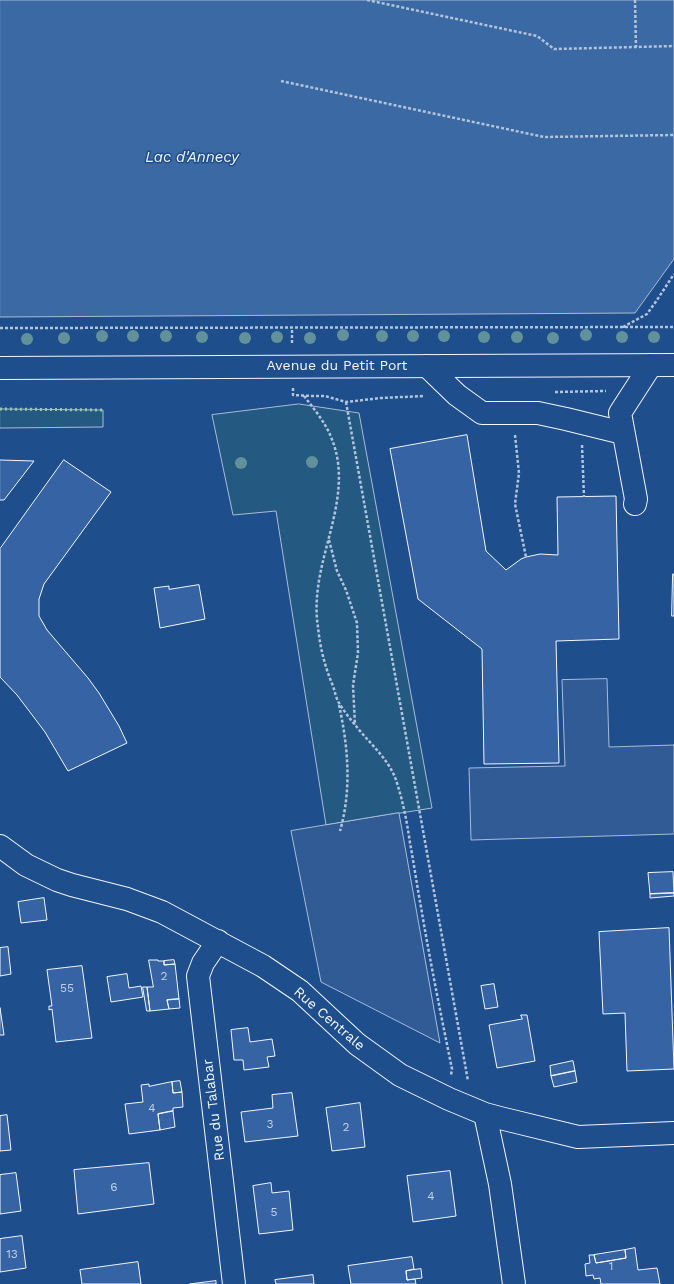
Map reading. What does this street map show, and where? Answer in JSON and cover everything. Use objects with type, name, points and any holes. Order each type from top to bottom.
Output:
[{"type":"street","name":"Avenue du Petit Port","points":[[0,368],[674,364]]},
{"type":"street","points":[[635,504],[636,499],[620,413],[651,365]]},
{"type":"street","points":[[427,366],[457,395],[482,413],[538,413],[623,433]]},
{"type":"street","name":"Rue Centrale","points":[[0,846],[26,864],[57,880],[127,899],[162,912],[263,966],[300,991],[357,1044],[400,1075],[449,1099],[507,1120],[578,1137],[674,1132]]},
{"type":"street","name":"Rue du Talabar","points":[[218,941],[203,963],[198,976],[234,1284]]},
{"type":"street","points":[[479,1111],[500,1184],[514,1284]]},
{"type":"street","points":[[500,1184],[503,1141],[507,1120]]},
{"type":"path","points":[[367,0],[537,36],[554,49],[674,46]]},
{"type":"path","points":[[635,0],[636,47]]},
{"type":"path","points":[[281,81],[544,136],[674,135]]},
{"type":"path","points":[[622,327],[647,314],[674,274]]},
{"type":"path","points":[[0,328],[674,327]]},
{"type":"path","points":[[292,328],[292,350]]},
{"type":"path","points":[[304,396],[321,418],[332,438],[340,478],[339,491],[329,539],[320,571],[316,604],[320,644],[325,667],[339,702],[344,729],[347,760],[347,789],[344,818],[340,831]]},
{"type":"path","points":[[346,402],[479,1111]]},
{"type":"path","points":[[513,413],[519,473],[515,504],[526,557]]},
{"type":"path","points":[[329,539],[337,571],[346,590],[357,623],[358,653],[353,685],[355,726]]},
{"type":"path","points":[[339,702],[355,726],[384,757],[392,770],[406,815],[424,924],[452,1069],[449,1099]]},
{"type":"shaded area","points":[[299,404],[359,413],[432,808],[326,825],[276,511],[233,515],[212,415]]},
{"type":"shaded area","points":[[0,409],[103,410],[103,427],[0,428]]},
{"type":"shaded area","points":[[607,679],[609,747],[674,745],[674,834],[471,840],[469,768],[565,766],[562,680]]},
{"type":"shaded area","points":[[399,813],[440,1043],[321,982],[291,831]]},
{"type":"water","name":"Lac d'Annecy","points":[[0,0],[674,0],[674,259],[635,313],[0,317]]},
{"type":"building","points":[[467,435],[486,551],[506,570],[526,557],[540,554],[558,555],[557,497],[616,496],[619,639],[556,641],[559,763],[484,764],[482,649],[418,599],[390,449]]},
{"type":"building","points":[[0,460],[34,461],[4,500],[0,500]]},
{"type":"building","points":[[64,460],[111,492],[44,584],[39,599],[39,616],[47,630],[99,693],[119,726],[127,743],[68,771],[45,732],[17,695],[0,677],[0,549]]},
{"type":"building","points":[[673,574],[674,616],[672,616]]},
{"type":"building","points":[[199,585],[205,619],[160,628],[154,588],[169,586],[169,589]]},
{"type":"building","points":[[673,872],[674,893],[650,894],[648,873]]},
{"type":"building","points":[[674,893],[674,896],[650,898],[650,894]]},
{"type":"building","points":[[44,898],[47,920],[21,923],[18,902]]},
{"type":"building","points":[[669,928],[674,1069],[627,1071],[625,1013],[603,1014],[599,932]]},
{"type":"building","points":[[8,947],[11,974],[0,976],[0,948]]},
{"type":"building","points":[[149,960],[164,961],[164,965],[175,964],[179,999],[167,1000],[169,1009],[150,1011],[147,987],[153,987]]},
{"type":"building","points":[[174,960],[175,964],[164,965],[164,961]]},
{"type":"building","points":[[82,966],[92,1038],[56,1042],[52,1009],[49,1010],[49,1006],[52,1006],[47,970]]},
{"type":"building","points":[[127,974],[129,988],[141,986],[143,997],[111,1002],[107,977]]},
{"type":"building","points":[[494,984],[498,1007],[485,1009],[481,986]]},
{"type":"building","points":[[143,987],[147,987],[150,1011],[147,1011]]},
{"type":"building","points":[[179,999],[180,1008],[169,1009],[167,1000]]},
{"type":"building","points":[[0,1008],[4,1035],[0,1035]]},
{"type":"building","points":[[521,1015],[527,1015],[535,1061],[497,1068],[489,1025],[522,1019]]},
{"type":"building","points":[[248,1028],[250,1042],[272,1039],[275,1056],[267,1057],[269,1067],[244,1070],[243,1060],[234,1060],[231,1030]]},
{"type":"building","points":[[573,1061],[575,1071],[551,1076],[550,1066]]},
{"type":"building","points":[[575,1071],[577,1082],[554,1087],[551,1076]]},
{"type":"building","points":[[180,1081],[182,1092],[173,1093],[172,1082]]},
{"type":"building","points":[[172,1082],[173,1093],[182,1092],[183,1107],[173,1108],[173,1111],[158,1114],[160,1130],[129,1134],[125,1104],[143,1102],[141,1085],[149,1084],[149,1086]]},
{"type":"building","points":[[292,1093],[298,1136],[245,1142],[241,1112],[273,1108],[272,1095]]},
{"type":"building","points":[[360,1103],[365,1147],[332,1151],[326,1108]]},
{"type":"building","points":[[173,1111],[175,1127],[160,1130],[158,1114]]},
{"type":"building","points":[[7,1115],[11,1150],[0,1151],[0,1116]]},
{"type":"building","points":[[149,1163],[154,1204],[78,1214],[74,1170]]},
{"type":"building","points":[[450,1171],[456,1216],[413,1222],[407,1176]]},
{"type":"building","points":[[16,1173],[21,1211],[0,1214],[0,1175]]},
{"type":"building","points":[[271,1183],[272,1193],[289,1191],[293,1230],[259,1234],[253,1186]]},
{"type":"building","points":[[22,1236],[26,1268],[0,1272],[0,1239]]},
{"type":"building","points":[[635,1248],[638,1270],[657,1268],[660,1284],[601,1284],[600,1278],[594,1279],[593,1275],[586,1276],[585,1264],[590,1263],[589,1255],[594,1255],[596,1263],[626,1258],[625,1250]]},
{"type":"building","points":[[625,1250],[626,1258],[596,1263],[594,1255]]},
{"type":"building","points":[[412,1257],[414,1269],[406,1271],[407,1280],[415,1279],[416,1284],[351,1284],[348,1266]]},
{"type":"building","points":[[138,1262],[141,1284],[82,1284],[80,1270]]},
{"type":"building","points":[[421,1269],[422,1278],[407,1280],[406,1271]]},
{"type":"building","points":[[313,1275],[314,1284],[276,1284],[275,1280]]},
{"type":"building","points":[[216,1281],[216,1284],[190,1284]]},
{"type":"hedge","points":[[0,409],[103,410]]}]
